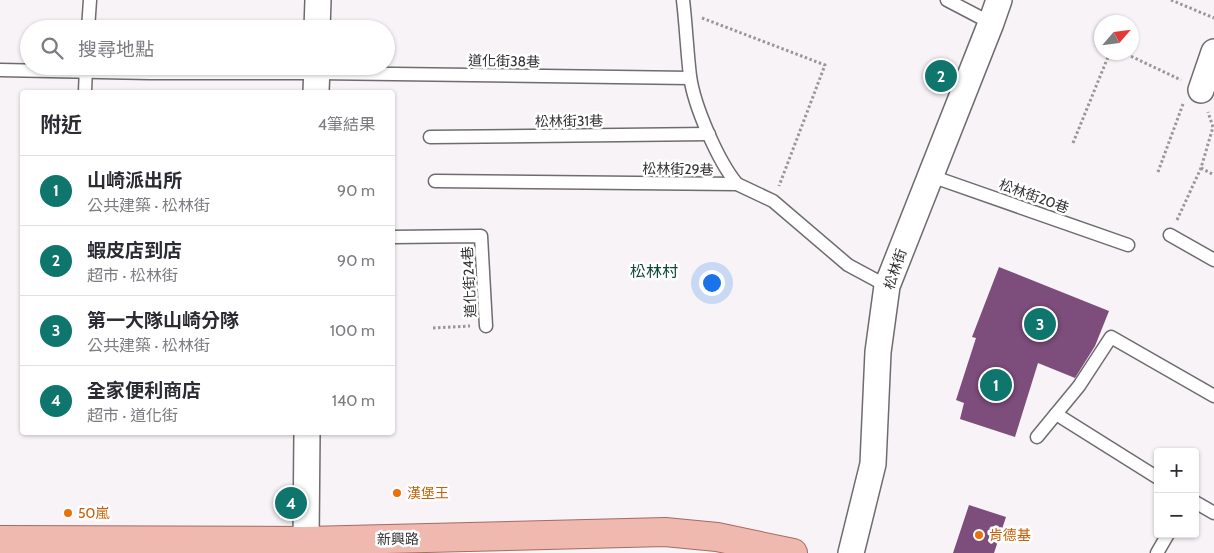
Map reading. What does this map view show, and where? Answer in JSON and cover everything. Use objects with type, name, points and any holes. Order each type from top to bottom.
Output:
[{"type":"main road","name":"新興路","points":[[0,540],[306,547],[665,532],[716,545],[793,553]]},
{"type":"street","points":[[317,20],[318,0]]},
{"type":"street","name":"松林街","points":[[851,553],[873,464],[878,352],[888,286],[995,12]]},
{"type":"street","points":[[1196,87],[1214,52]]},
{"type":"street","points":[[306,547],[308,435]]},
{"type":"lane","points":[[89,20],[90,0]]},
{"type":"lane","points":[[947,0],[995,12]]},
{"type":"lane","points":[[684,6],[690,78],[698,107],[723,164],[737,184]]},
{"type":"lane","name":"道化街38巷","points":[[0,70],[20,70]]},
{"type":"lane","points":[[85,90],[86,75]]},
{"type":"lane","name":"道化街38巷","points":[[258,75],[316,77],[690,78]]},
{"type":"lane","name":"松林街31巷","points":[[430,138],[709,134]]},
{"type":"lane","name":"松林街20巷","points":[[931,176],[1128,245]]},
{"type":"lane","name":"松林街29巷","points":[[435,181],[737,184],[773,201],[848,265],[888,286]]},
{"type":"lane","points":[[1170,235],[1214,260]]},
{"type":"lane","name":"道化街24巷","points":[[395,237],[481,236],[486,326]]},
{"type":"lane","points":[[1037,438],[1079,386],[1111,337],[1214,396]]},
{"type":"lane","points":[[1056,414],[1154,475]]},
{"type":"lane","points":[[1199,504],[1214,513]]},
{"type":"lane","points":[[1156,553],[1165,538]]},
{"type":"path","points":[[1172,0],[1214,18]]},
{"type":"path","points":[[684,6],[825,65],[773,201]]},
{"type":"path","points":[[1073,143],[1107,60]]},
{"type":"path","points":[[1139,60],[1196,87],[1213,127],[1201,168],[1170,235]]},
{"type":"path","points":[[1158,172],[1196,87]]},
{"type":"path","points":[[1201,168],[1214,175]]},
{"type":"path","points":[[433,328],[486,326]]},
{"type":"building","points":[[999,267],[1109,311],[1095,346],[1075,378],[1038,363],[1015,437],[960,419],[964,403],[956,400],[976,338],[972,337]]},
{"type":"building","name":"肯德基","points":[[969,505],[1006,517],[994,553],[953,553]]},
{"type":"place","name":"蝦皮店到店","points":[[941,76]]},
{"type":"place","name":"第一大隊山崎分隊","points":[[1040,324]]},
{"type":"place","name":"山崎派出所","points":[[996,385]]},
{"type":"place","name":"漢堡王","points":[[397,493]]},
{"type":"place","name":"全家便利商店","points":[[291,503]]},
{"type":"place","name":"50嵐","points":[[68,513]]},
{"type":"place","name":"肯德基","points":[[979,535]]},
{"type":"district","name":"松林村","points":[[654,271]]}]
